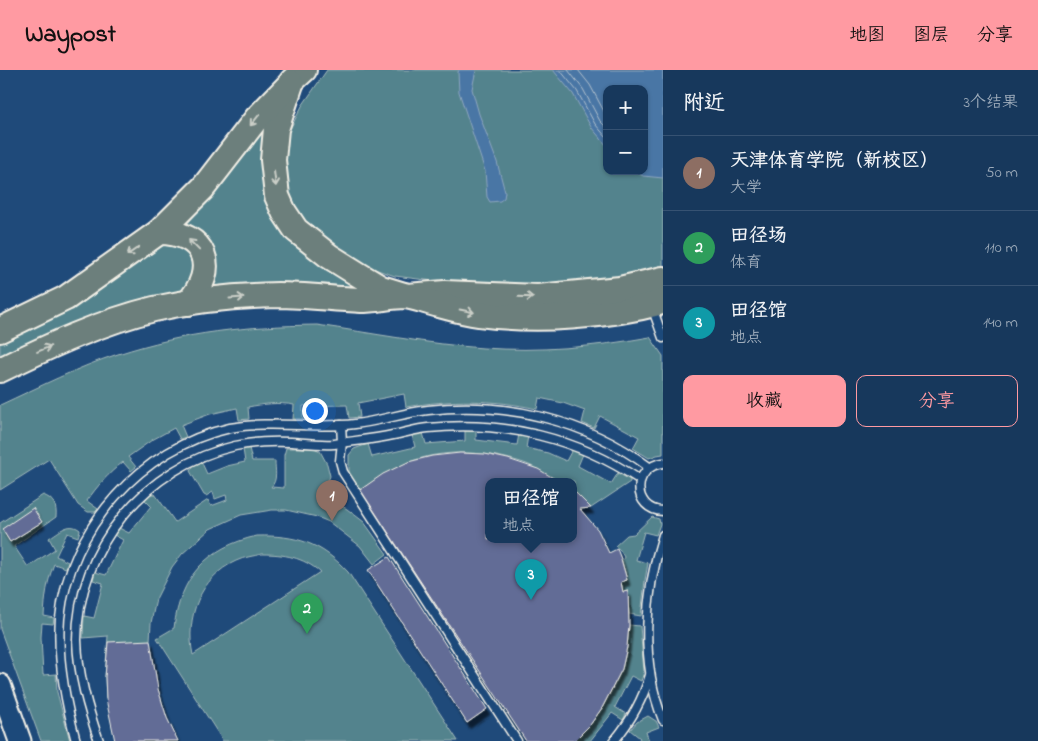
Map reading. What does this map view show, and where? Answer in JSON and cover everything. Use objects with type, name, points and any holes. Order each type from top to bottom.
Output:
[{"type":"main road","points":[[0,330],[66,298],[158,232],[203,188],[257,118],[298,74]]},
{"type":"main road","points":[[298,74],[276,129],[273,160],[277,196],[284,212],[296,230],[329,256],[381,288],[478,314],[512,317],[588,315],[657,303]]},
{"type":"main road","points":[[158,232],[179,234],[188,238],[202,252],[204,262],[203,280],[197,292],[188,303]]},
{"type":"main road","points":[[0,370],[40,351],[106,324],[153,309],[188,303],[278,295],[362,300],[445,294],[538,297],[620,289],[663,279]]},
{"type":"main road","points":[[0,685],[20,741]]},
{"type":"main road","points":[[0,728],[5,741]]},
{"type":"lane","points":[[657,303],[663,338]]},
{"type":"lane","points":[[76,741],[64,687],[60,639],[60,616],[71,571],[80,549],[102,512],[147,467],[176,449],[206,435],[231,428],[260,425],[341,425],[376,421],[413,412],[444,408],[468,408],[511,410],[550,419],[596,435],[621,448],[648,467]]},
{"type":"lane","points":[[341,425],[340,461],[343,472],[517,741]]},
{"type":"lane","points":[[100,741],[86,700],[80,669],[78,626],[91,568],[106,538],[140,496],[163,477],[187,463],[211,453],[261,442],[321,444],[465,426],[509,429],[548,436],[585,450],[616,465],[640,480]]},
{"type":"lane","points":[[663,462],[648,467],[643,473],[639,488],[645,503],[651,508],[663,511]]},
{"type":"lane","points":[[663,535],[654,569],[647,616],[651,670],[656,698],[663,720]]},
{"type":"lane","points":[[614,741],[634,712],[647,686],[651,670]]},
{"type":"green space","points":[[327,70],[663,70],[663,270],[582,285],[472,286],[395,276],[363,265],[313,234],[290,204],[282,157],[288,133],[302,106]]},
{"type":"green space","points":[[267,124],[267,193],[370,290],[326,284],[280,282],[214,289],[208,285],[184,228],[247,153]]},
{"type":"green space","points":[[172,241],[196,260],[188,290],[111,309],[79,321],[0,357],[0,343],[89,298],[163,243]]},
{"type":"green space","points":[[317,325],[441,344],[504,349],[567,348],[609,344],[650,337],[663,356],[663,454],[649,458],[633,448],[639,437],[600,416],[594,428],[582,423],[585,411],[563,403],[539,398],[537,409],[504,403],[472,401],[422,404],[406,407],[404,394],[358,403],[360,417],[349,418],[347,405],[303,406],[303,419],[293,419],[294,405],[271,404],[248,407],[249,419],[239,420],[237,408],[210,414],[181,425],[186,437],[180,439],[174,428],[152,440],[128,457],[136,467],[131,471],[123,462],[108,475],[87,501],[98,509],[95,512],[88,512],[78,505],[49,459],[0,490],[0,405],[88,365],[143,346],[192,335],[216,332],[266,327]]},
{"type":"green space","points":[[465,430],[476,431],[476,440],[517,445],[519,434],[528,436],[526,448],[548,453],[566,461],[572,450],[583,454],[578,466],[611,484],[618,473],[630,480],[630,482],[591,508],[577,494],[577,478],[552,478],[528,465],[495,456],[450,453],[421,458],[395,469],[360,490],[349,474],[349,455],[354,449],[368,444],[372,457],[415,447],[412,435],[423,433],[426,444],[465,441]]},
{"type":"green space","points":[[249,448],[252,461],[275,461],[275,478],[271,487],[284,488],[284,455],[286,448],[314,448],[320,451],[327,464],[330,476],[323,495],[347,509],[364,522],[387,554],[374,564],[360,546],[329,522],[317,517],[286,510],[272,510],[241,515],[210,529],[182,554],[172,567],[156,599],[150,640],[106,699],[105,677],[108,636],[83,638],[84,616],[94,618],[103,583],[93,580],[95,572],[106,575],[123,540],[114,535],[119,528],[129,533],[151,506],[144,499],[150,494],[155,494],[175,522],[208,500],[211,506],[227,500],[226,495],[215,499],[213,492],[206,496],[204,495],[190,471],[194,465],[201,461],[207,474],[227,466],[245,462],[243,449]]},
{"type":"green space","points":[[43,495],[54,503],[56,517],[14,546],[28,567],[55,549],[49,538],[60,530],[72,527],[80,530],[78,537],[67,533],[56,556],[68,562],[66,568],[54,564],[47,590],[44,616],[54,618],[53,624],[42,623],[41,637],[43,675],[56,674],[57,692],[70,741],[41,741],[0,629],[0,523]]},
{"type":"green space","points":[[652,517],[659,519],[660,524],[656,535],[644,532],[636,560],[648,563],[641,616],[629,614],[628,591],[623,592],[621,582],[627,580],[622,561],[624,557],[615,546],[627,535],[634,534]]},
{"type":"green space","points":[[257,536],[296,539],[318,548],[338,562],[348,572],[458,741],[223,741],[157,638],[174,628],[182,594],[199,567],[210,556],[239,541]],"holes":[[[262,554],[300,560],[320,572],[193,655],[191,627],[198,600],[204,588],[223,568],[236,561]]]},
{"type":"green space","points":[[629,625],[640,626],[644,672],[641,681],[631,676],[615,707],[626,714],[623,720],[612,713],[590,741],[574,741],[596,716],[613,688],[624,657]]},
{"type":"green space","points":[[648,716],[656,721],[659,727],[646,732],[649,741],[638,741],[640,738],[630,730],[637,722]]},
{"type":"water","points":[[459,70],[476,70],[472,89],[497,162],[505,192],[504,198],[500,201],[490,202],[487,197],[485,171],[459,92]]},
{"type":"water","points":[[553,70],[663,70],[663,178],[641,175],[648,175],[648,85],[603,85],[603,141],[591,127],[573,94]]},
{"type":"building","points":[[460,453],[485,454],[538,469],[553,478],[485,478],[485,543],[577,543],[577,494],[591,508],[580,509],[598,530],[609,553],[617,549],[627,580],[621,582],[623,592],[628,591],[629,625],[627,647],[622,669],[602,708],[590,725],[574,741],[526,741],[360,490],[383,474],[408,462],[432,456]]},
{"type":"building","points":[[33,508],[42,522],[10,542],[2,529]]},
{"type":"building","points":[[389,557],[487,709],[467,723],[368,570]]},
{"type":"building","points":[[150,640],[158,689],[167,718],[178,741],[115,741],[106,699],[105,677],[108,642]]},
{"type":"place","name":"天津体育学院（新校区）","points":[[332,521]]},
{"type":"place","name":"田径馆","points":[[531,600]]},
{"type":"place","name":"田径场","points":[[307,634]]}]
